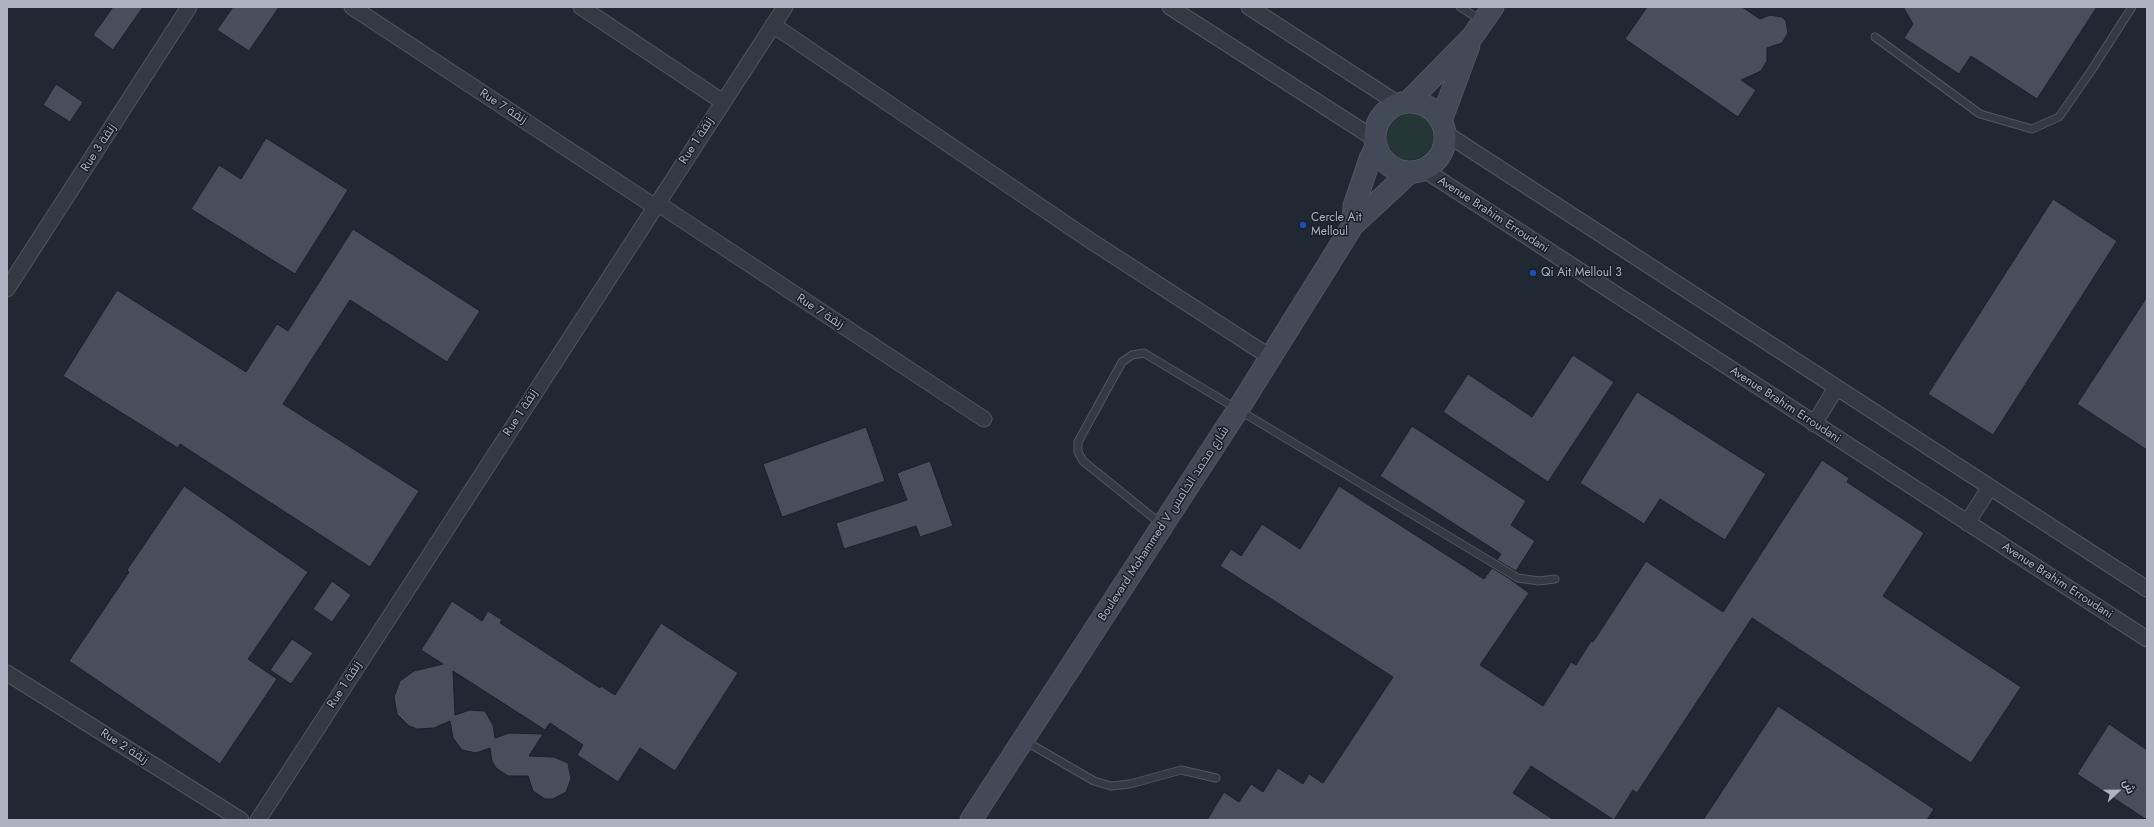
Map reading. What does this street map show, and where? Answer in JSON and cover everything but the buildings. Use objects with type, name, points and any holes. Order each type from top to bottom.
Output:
[{"type":"main road","points":[[1483,22],[1443,127],[1444,144],[1440,155],[1433,163],[1416,171],[1399,170],[1389,165],[1381,157],[1376,143],[1376,127],[1380,118],[1387,110],[1402,103],[1483,22]]},
{"type":"main road","points":[[1402,103],[1427,106],[1443,127]]},
{"type":"main road","name":"Boulevard Mohammed V شارع محمد الخامس","points":[[1353,225],[1354,206],[1376,143]]},
{"type":"main road","name":"Boulevard Mohammed V شارع محمد الخامس","points":[[971,820],[1237,411],[1353,225],[1416,171]]},
{"type":"street","name":"Rue 3 زنقة","points":[[7,289],[189,7]]},
{"type":"street","points":[[580,7],[722,102]]},
{"type":"street","name":"Rue 1 زنقة","points":[[258,820],[785,7]]},
{"type":"street","points":[[1170,7],[1376,143]]},
{"type":"street","points":[[1248,7],[1402,103]]},
{"type":"street","name":"Rue 7 زنقة","points":[[355,8],[984,419]]},
{"type":"street","points":[[773,25],[1088,239],[1270,357]]},
{"type":"street","points":[[1443,127],[1836,388],[2147,589]]},
{"type":"street","name":"Avenue Brahim Erroudani","points":[[1416,171],[1814,424],[2147,639]]},
{"type":"street","points":[[1814,424],[1836,388]]},
{"type":"street","points":[[1967,523],[1990,487]]},
{"type":"street","name":"Rue 2 زنقة","points":[[7,673],[241,820]]},
{"type":"lane","points":[[1460,7],[1483,22]]},
{"type":"lane","points":[[1875,37],[1980,114],[2032,129],[2058,117],[2091,71],[2132,7]]},
{"type":"lane","points":[[1163,526],[1083,461],[1078,452],[1078,442],[1122,362],[1132,355],[1144,353],[1237,411],[1518,578],[1539,580],[1555,579]]},
{"type":"lane","points":[[1024,740],[1094,781],[1111,786],[1130,784],[1181,770],[1216,778]]},
{"type":"shaded area","points":[[1404,112],[1414,112],[1423,116],[1429,122],[1432,127],[1432,145],[1423,156],[1414,160],[1404,160],[1395,156],[1389,150],[1385,141],[1385,131],[1389,122],[1395,116]]},
{"type":"place","name":"Cercle Ait Melloul","points":[[1303,225]]},
{"type":"place","name":"Qi Ait Melloul 3","points":[[1533,273]]}]
